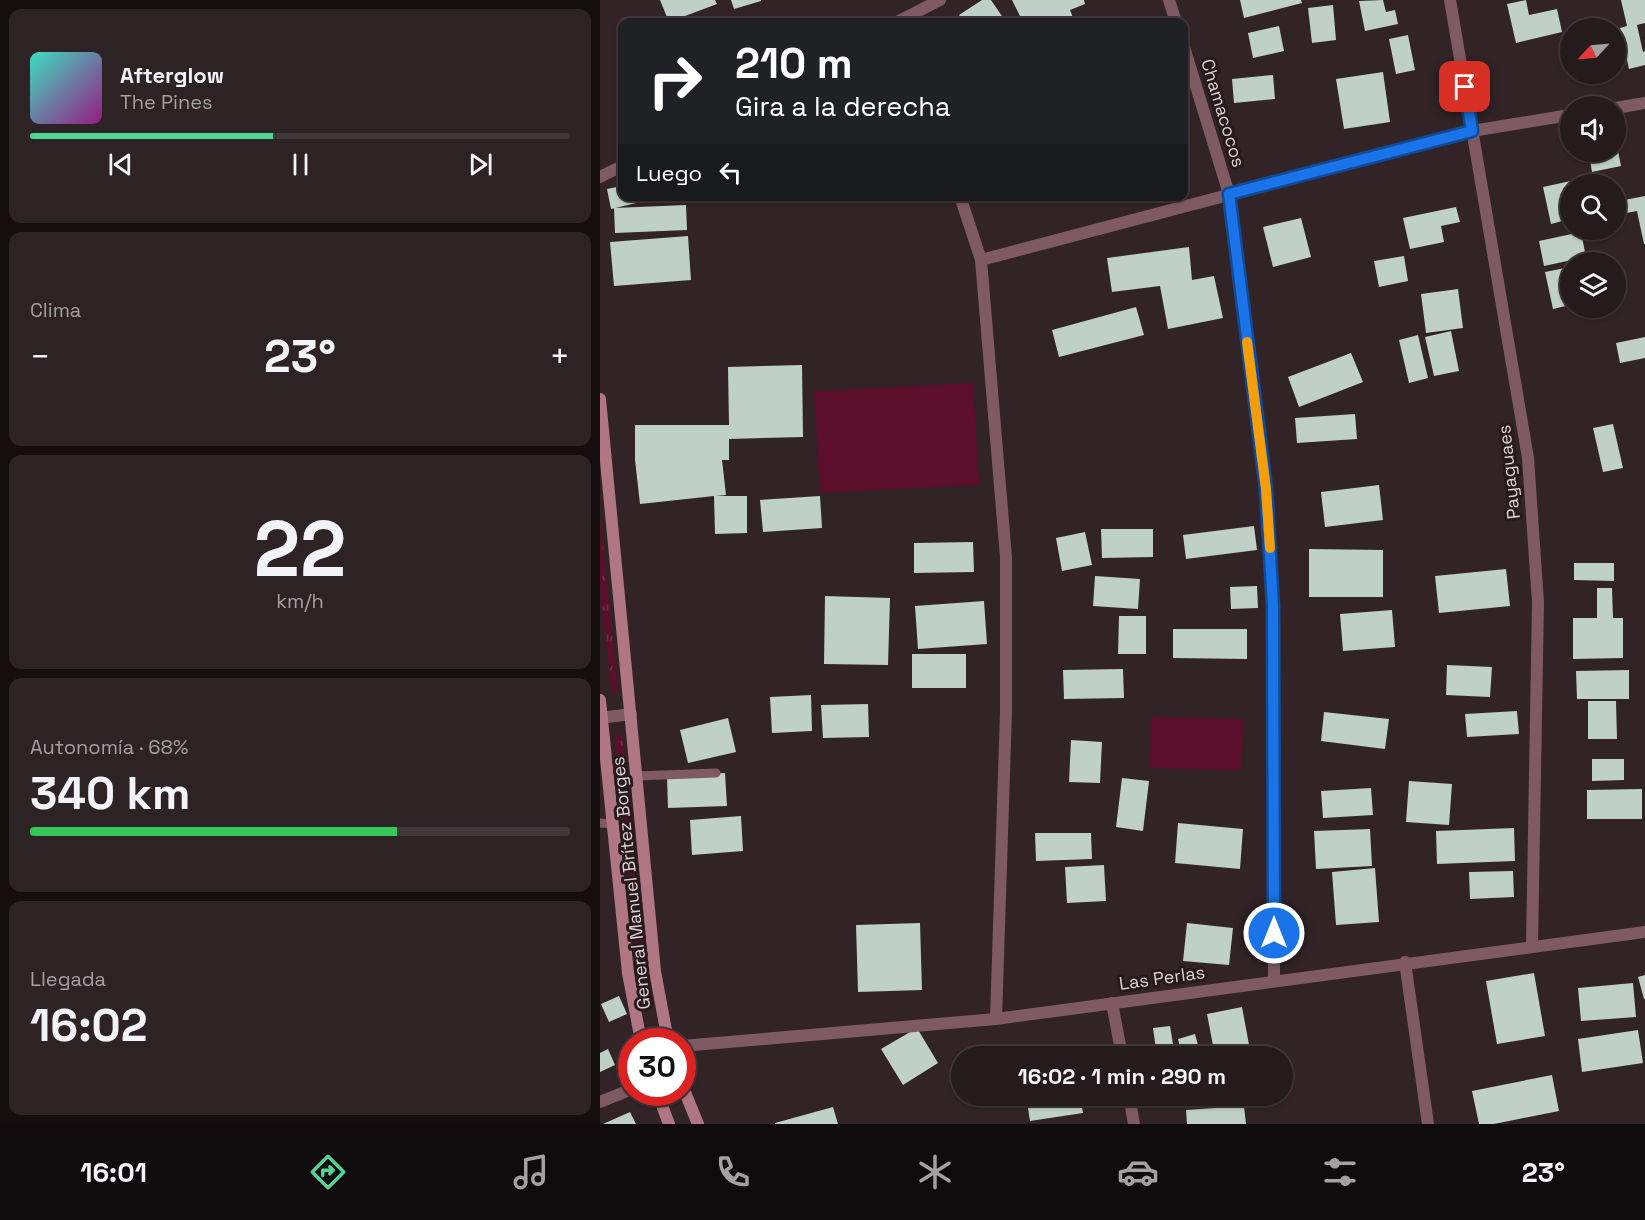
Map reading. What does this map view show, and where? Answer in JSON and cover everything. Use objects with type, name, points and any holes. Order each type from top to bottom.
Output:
[{"type":"main road","name":"General Manuel Brítez Borges","points":[[600,399],[655,972],[666,1028]]},
{"type":"main road","name":"General Manuel Brítez Borges","points":[[600,700],[628,973],[639,1028]]},
{"type":"main road","points":[[662,1106],[669,1124]]},
{"type":"main road","points":[[691,1106],[698,1124]]},
{"type":"street","points":[[905,18],[940,0]]},
{"type":"street","points":[[1169,0],[1175,18]]},
{"type":"street","name":"Payaguaes","points":[[1450,0],[1528,458],[1538,602],[1532,945]]},
{"type":"street","name":"Chamacocos","points":[[1188,60],[1229,194],[1266,489],[1273,606],[1274,980]]},
{"type":"street","points":[[1626,106],[1645,103]]},
{"type":"street","points":[[981,260],[1472,131],[1560,117]]},
{"type":"street","points":[[600,177],[618,168]]},
{"type":"street","points":[[962,201],[981,260],[1006,557],[1006,712],[996,1019]]},
{"type":"street","points":[[601,718],[631,714]]},
{"type":"street","name":"Las Perlas","points":[[696,1045],[996,1019],[1405,962],[1645,932]]},
{"type":"street","points":[[1405,962],[1428,1124]]},
{"type":"street","points":[[1112,1003],[1120,1046]]},
{"type":"street","points":[[600,1102],[618,1095]]},
{"type":"street","points":[[1131,1106],[1134,1124]]},
{"type":"lane","points":[[636,776],[716,773]]},
{"type":"lane","points":[[600,823],[613,824]]},
{"type":"green space","points":[[973,383],[979,485],[820,493],[814,391]]},
{"type":"green space","points":[[600,516],[618,691],[612,695],[600,587]]},
{"type":"green space","points":[[1151,717],[1243,719],[1242,770],[1150,768]]},
{"type":"green space","points":[[617,733],[622,736],[646,976],[642,980],[639,977],[615,737]]},
{"type":"building","points":[[660,0],[715,0],[717,4],[680,18],[667,18]]},
{"type":"building","points":[[731,0],[761,0],[761,1],[734,9]]},
{"type":"building","points":[[982,0],[991,0],[1003,18],[961,18],[959,15]]},
{"type":"building","points":[[1012,0],[1084,0],[1085,4],[1070,10],[1073,18],[1021,18]]},
{"type":"building","points":[[1240,0],[1301,0],[1302,3],[1244,18]]},
{"type":"building","points":[[1383,0],[1386,12],[1395,10],[1398,24],[1365,31],[1359,1]]},
{"type":"building","points":[[1526,0],[1529,15],[1557,9],[1560,32],[1516,43],[1507,4]]},
{"type":"building","points":[[1621,0],[1645,0],[1645,23],[1637,25],[1643,52],[1645,51],[1645,65],[1629,69],[1626,55],[1625,18]]},
{"type":"building","points":[[1333,5],[1336,40],[1312,43],[1308,8]]},
{"type":"building","points":[[1279,26],[1284,51],[1253,58],[1248,33]]},
{"type":"building","points":[[1408,35],[1415,70],[1396,74],[1389,39]]},
{"type":"building","points":[[1383,72],[1390,122],[1344,129],[1336,79]]},
{"type":"building","points":[[1273,75],[1275,99],[1234,103],[1232,79]]},
{"type":"building","points":[[1590,162],[1620,162],[1621,166],[1592,172]]},
{"type":"building","points":[[1560,183],[1560,222],[1551,224],[1543,187]]},
{"type":"building","points":[[618,187],[618,201],[645,201],[611,209],[607,189]]},
{"type":"building","points":[[1645,196],[1645,244],[1637,211],[1626,213],[1626,200]]},
{"type":"building","points":[[686,205],[687,230],[615,233],[614,208]]},
{"type":"building","points":[[1456,207],[1460,222],[1441,226],[1444,242],[1410,249],[1403,218]]},
{"type":"building","points":[[1301,218],[1311,257],[1273,267],[1263,227]]},
{"type":"building","points":[[688,236],[691,280],[614,286],[610,242]]},
{"type":"building","points":[[1560,236],[1560,240],[1583,240],[1585,252],[1560,252],[1560,263],[1544,266],[1539,241]]},
{"type":"building","points":[[1189,247],[1192,280],[1214,276],[1223,318],[1168,329],[1160,286],[1112,292],[1107,258]]},
{"type":"building","points":[[1404,256],[1408,281],[1379,287],[1374,261]]},
{"type":"building","points":[[1560,269],[1560,307],[1553,309],[1545,272]]},
{"type":"building","points":[[1458,289],[1463,328],[1426,333],[1421,294]]},
{"type":"building","points":[[1136,307],[1144,335],[1059,357],[1052,330]]},
{"type":"building","points":[[1451,331],[1459,371],[1434,376],[1425,337]]},
{"type":"building","points":[[1418,335],[1428,378],[1409,383],[1399,340]]},
{"type":"building","points":[[1645,337],[1645,358],[1620,363],[1616,343]]},
{"type":"building","points":[[1351,353],[1363,382],[1299,407],[1288,377]]},
{"type":"building","points":[[802,365],[803,437],[729,439],[729,460],[722,460],[726,495],[716,496],[747,496],[747,533],[715,534],[714,496],[640,504],[635,460],[635,425],[729,425],[728,367]]},
{"type":"building","points":[[1355,414],[1357,439],[1297,443],[1295,418]]},
{"type":"building","points":[[1613,424],[1623,468],[1603,472],[1593,428]]},
{"type":"building","points":[[1379,485],[1383,520],[1325,527],[1321,492]]},
{"type":"building","points":[[820,496],[822,528],[763,532],[760,500]]},
{"type":"building","points":[[1254,526],[1257,550],[1186,559],[1183,535]]},
{"type":"building","points":[[1101,529],[1153,529],[1153,557],[1102,558]]},
{"type":"building","points":[[1085,532],[1092,565],[1062,571],[1056,538]]},
{"type":"building","points":[[973,542],[974,572],[914,573],[914,543]]},
{"type":"building","points":[[1309,549],[1383,550],[1383,597],[1309,597]]},
{"type":"building","points":[[1574,563],[1614,563],[1614,581],[1574,580]]},
{"type":"building","points":[[1506,569],[1510,606],[1439,613],[1435,576]]},
{"type":"building","points":[[1095,576],[1140,579],[1138,609],[1093,606]]},
{"type":"building","points":[[1257,586],[1258,608],[1231,609],[1230,587]]},
{"type":"building","points":[[1597,588],[1612,588],[1613,618],[1623,618],[1623,658],[1573,659],[1573,618],[1597,618]]},
{"type":"building","points":[[825,596],[890,598],[888,665],[824,664]]},
{"type":"building","points":[[984,601],[987,644],[918,649],[915,606]]},
{"type":"building","points":[[1392,610],[1395,647],[1343,651],[1340,614]]},
{"type":"building","points":[[1119,616],[1146,616],[1146,654],[1118,654]]},
{"type":"building","points":[[1173,629],[1247,629],[1247,659],[1173,658]]},
{"type":"building","points":[[912,654],[966,654],[966,688],[912,688]]},
{"type":"building","points":[[1447,665],[1492,667],[1490,697],[1446,695]]},
{"type":"building","points":[[1123,669],[1124,698],[1064,699],[1063,670]]},
{"type":"building","points":[[1629,670],[1629,699],[1577,699],[1576,671]]},
{"type":"building","points":[[811,695],[812,731],[772,733],[770,697]]},
{"type":"building","points":[[1588,701],[1616,701],[1617,739],[1588,739]]},
{"type":"building","points":[[868,704],[869,737],[823,738],[821,705]]},
{"type":"building","points":[[1517,711],[1519,734],[1467,737],[1465,714]]},
{"type":"building","points":[[1324,712],[1389,719],[1385,749],[1321,741]]},
{"type":"building","points":[[728,718],[736,752],[688,763],[680,730]]},
{"type":"building","points":[[1071,740],[1102,742],[1100,783],[1069,782]]},
{"type":"building","points":[[1592,759],[1624,759],[1624,780],[1592,781]]},
{"type":"building","points":[[725,773],[727,806],[668,808],[667,776]]},
{"type":"building","points":[[1122,778],[1149,781],[1143,831],[1116,827]]},
{"type":"building","points":[[1409,781],[1452,784],[1449,825],[1406,822]]},
{"type":"building","points":[[1371,788],[1373,815],[1323,818],[1321,791]]},
{"type":"building","points":[[1642,789],[1642,819],[1587,819],[1587,790]]},
{"type":"building","points":[[741,816],[743,851],[692,855],[690,820]]},
{"type":"building","points":[[1178,823],[1243,829],[1240,869],[1175,863]]},
{"type":"building","points":[[1514,828],[1515,861],[1437,864],[1436,831]]},
{"type":"building","points":[[1370,829],[1372,866],[1316,869],[1314,831]]},
{"type":"building","points":[[1035,833],[1091,833],[1092,859],[1036,861]]},
{"type":"building","points":[[1104,865],[1106,901],[1067,903],[1065,867]]},
{"type":"building","points":[[1375,868],[1379,922],[1336,925],[1332,872]]},
{"type":"building","points":[[1513,871],[1514,897],[1470,899],[1469,872]]},
{"type":"building","points":[[920,923],[922,990],[858,992],[856,925]]},
{"type":"building","points":[[1187,923],[1233,928],[1229,965],[1183,961]]},
{"type":"building","points":[[1534,973],[1545,1036],[1497,1044],[1486,981]]},
{"type":"building","points":[[1645,975],[1645,999],[1644,999],[1638,977]]},
{"type":"building","points":[[1633,983],[1636,1017],[1581,1021],[1578,988]]},
{"type":"building","points":[[619,996],[627,1014],[609,1022],[601,1004]]},
{"type":"building","points":[[1242,1007],[1249,1046],[1213,1046],[1207,1014]]},
{"type":"building","points":[[1170,1026],[1173,1046],[1156,1046],[1153,1028]]},
{"type":"building","points":[[917,1028],[938,1063],[903,1085],[881,1049]]},
{"type":"building","points":[[1638,1030],[1643,1063],[1582,1072],[1578,1039]]},
{"type":"building","points":[[1195,1034],[1198,1046],[1180,1046],[1178,1039]]},
{"type":"building","points":[[608,1049],[615,1065],[600,1072],[600,1053]]},
{"type":"building","points":[[1552,1075],[1559,1111],[1494,1124],[1479,1124],[1472,1091]]},
{"type":"building","points":[[1028,1106],[1082,1106],[1083,1113],[1030,1121]]},
{"type":"building","points":[[1244,1106],[1246,1124],[1187,1124],[1186,1110]]},
{"type":"building","points":[[833,1107],[838,1124],[775,1124],[775,1123]]},
{"type":"building","points":[[630,1112],[636,1124],[603,1124]]},
{"type":"slow traffic","points":[[1247,342],[1266,489],[1270,548]]},
{"type":"route","points":[[1274,933],[1273,606],[1266,489],[1229,194],[1472,131],[1465,87]]}]
